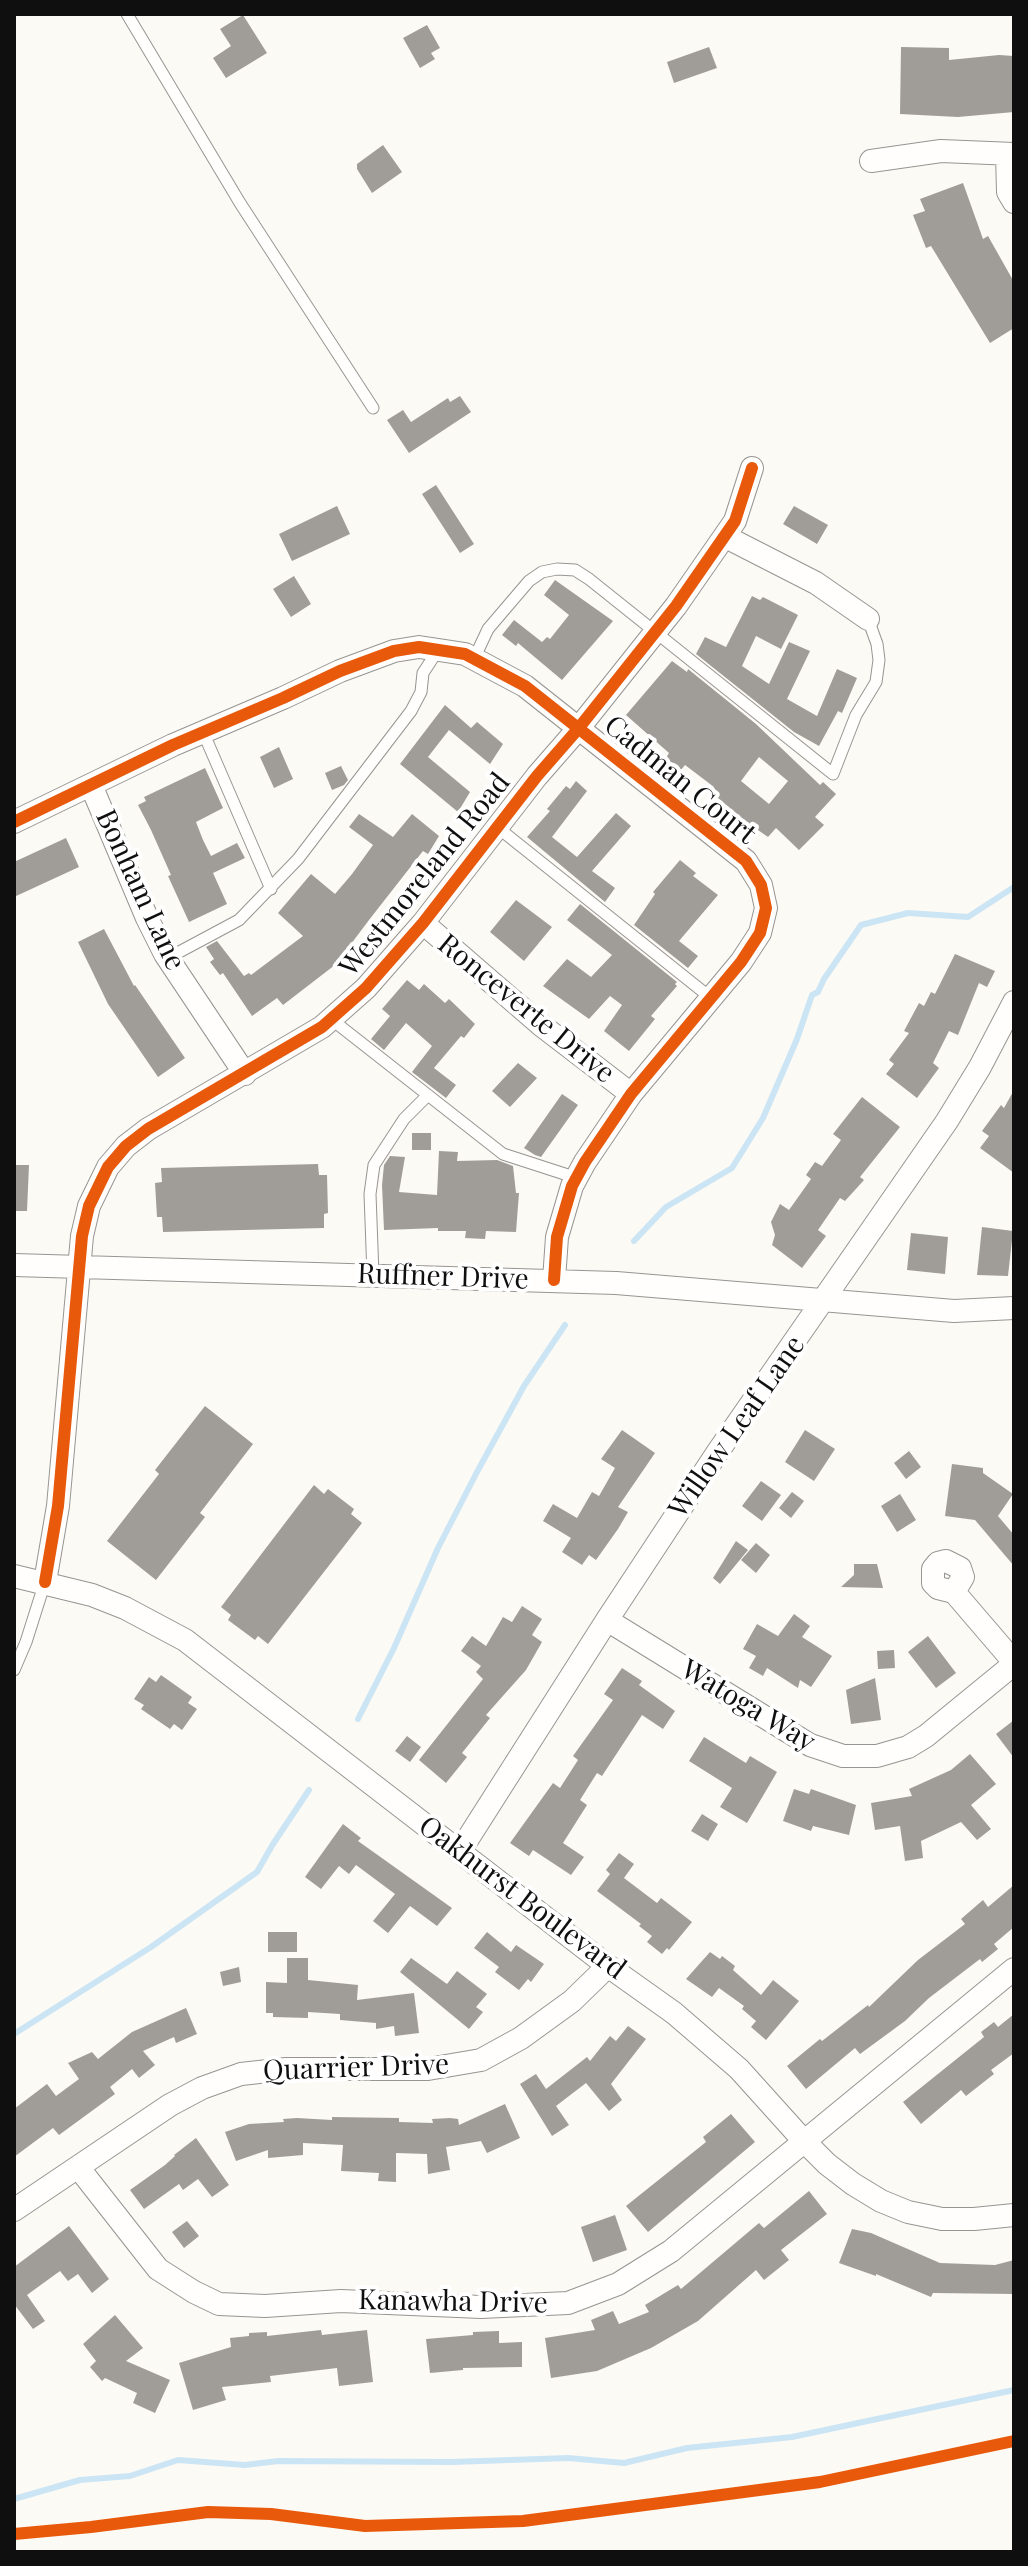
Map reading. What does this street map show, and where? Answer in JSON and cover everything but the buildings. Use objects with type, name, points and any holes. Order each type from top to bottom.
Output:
[{"type":"street","points":[[871,161],[941,151],[1011,154],[1008,192],[1014,202]]},
{"type":"street","name":"Westmoreland Road","points":[[45,1582],[58,1506],[82,1236],[89,1206],[102,1176],[126,1146],[180,1109],[245,1074],[331,1019],[366,988],[423,923],[578,729],[726,537],[742,504],[752,468]]},
{"type":"street","points":[[726,537],[816,583],[868,619]]},
{"type":"street","name":"Cadman Court","points":[[14,822],[340,671],[394,651],[419,647],[474,659],[525,686],[746,861],[761,885],[766,908],[760,933],[741,962],[608,1124],[577,1178],[557,1237],[554,1280]]},
{"type":"street","name":"Bonham Lane","points":[[91,785],[147,918],[168,958],[245,1074]]},
{"type":"street","name":"Ronceverte Drive","points":[[423,923],[541,1025],[631,1094]]},
{"type":"street","name":"Willow Leaf Lane","points":[[460,1851],[717,1453],[947,1121],[1014,1002]]},
{"type":"street","name":"Ruffner Drive","points":[[14,1265],[554,1280],[954,1311],[1014,1308]]},
{"type":"street","name":"Oakhurst Boulevard","points":[[14,1576],[92,1595],[125,1608],[185,1640],[608,1966],[674,2013],[739,2069],[803,2140],[853,2184],[881,2201],[908,2212],[953,2219],[1014,2215]]},
{"type":"street","points":[[954,1592],[1014,1663]]},
{"type":"street","name":"Watoga Way","points":[[607,1620],[810,1745],[843,1756],[877,1756],[908,1747],[926,1736],[1014,1663]]},
{"type":"street","name":"Quarrier Drive","points":[[14,2210],[170,2105],[202,2088],[241,2074],[286,2069],[428,2069],[481,2060],[521,2038],[572,2001],[608,1966]]},
{"type":"street","name":"Kanawha Drive","points":[[78,2167],[158,2269],[219,2304],[265,2306],[341,2301],[481,2307],[568,2303],[618,2284],[671,2251],[1014,1969]]},
{"type":"lane","points":[[127,14],[240,203],[373,408]]},
{"type":"lane","points":[[474,659],[488,629],[529,581],[542,572],[575,570],[833,774],[856,715],[876,682],[879,660],[877,644],[868,619]]},
{"type":"lane","points":[[168,958],[239,920],[298,859],[411,711],[421,692],[423,673],[439,649]]},
{"type":"lane","points":[[203,732],[271,889]]},
{"type":"lane","points":[[497,827],[711,998]]},
{"type":"lane","points":[[331,1019],[503,1154],[577,1178]]},
{"type":"lane","points":[[373,1275],[370,1194],[374,1165],[404,1119],[428,1095]]},
{"type":"lane","points":[[14,1670],[45,1582]]},
{"type":"waterway","points":[[634,1241],[666,1207],[732,1168],[763,1118],[812,995],[818,992],[861,925],[908,913],[968,917],[1014,887]]},
{"type":"waterway","points":[[358,1719],[477,1472],[524,1386],[565,1325]]},
{"type":"waterway","points":[[14,2034],[151,1947],[257,1872],[309,1790]]},
{"type":"waterway","points":[[14,2499],[80,2480],[130,2476],[178,2460],[245,2465],[278,2461],[452,2462],[568,2458],[624,2463],[687,2448],[792,2437],[1014,2390]]},
{"type":"cycle path","points":[[45,1582],[58,1506],[82,1236],[89,1206],[108,1167],[126,1146],[148,1129],[322,1027],[366,988],[423,923],[537,776],[676,606],[735,521],[752,468]]},
{"type":"cycle path","points":[[14,822],[173,745],[340,671],[394,651],[419,647],[465,654],[525,686],[746,861],[761,885],[766,908],[760,933],[741,962],[631,1094],[585,1162],[572,1186],[557,1237],[554,1280]]},
{"type":"cycle path","points":[[14,2534],[208,2512],[271,2514],[365,2526],[523,2521],[820,2482],[1014,2441]]}]
